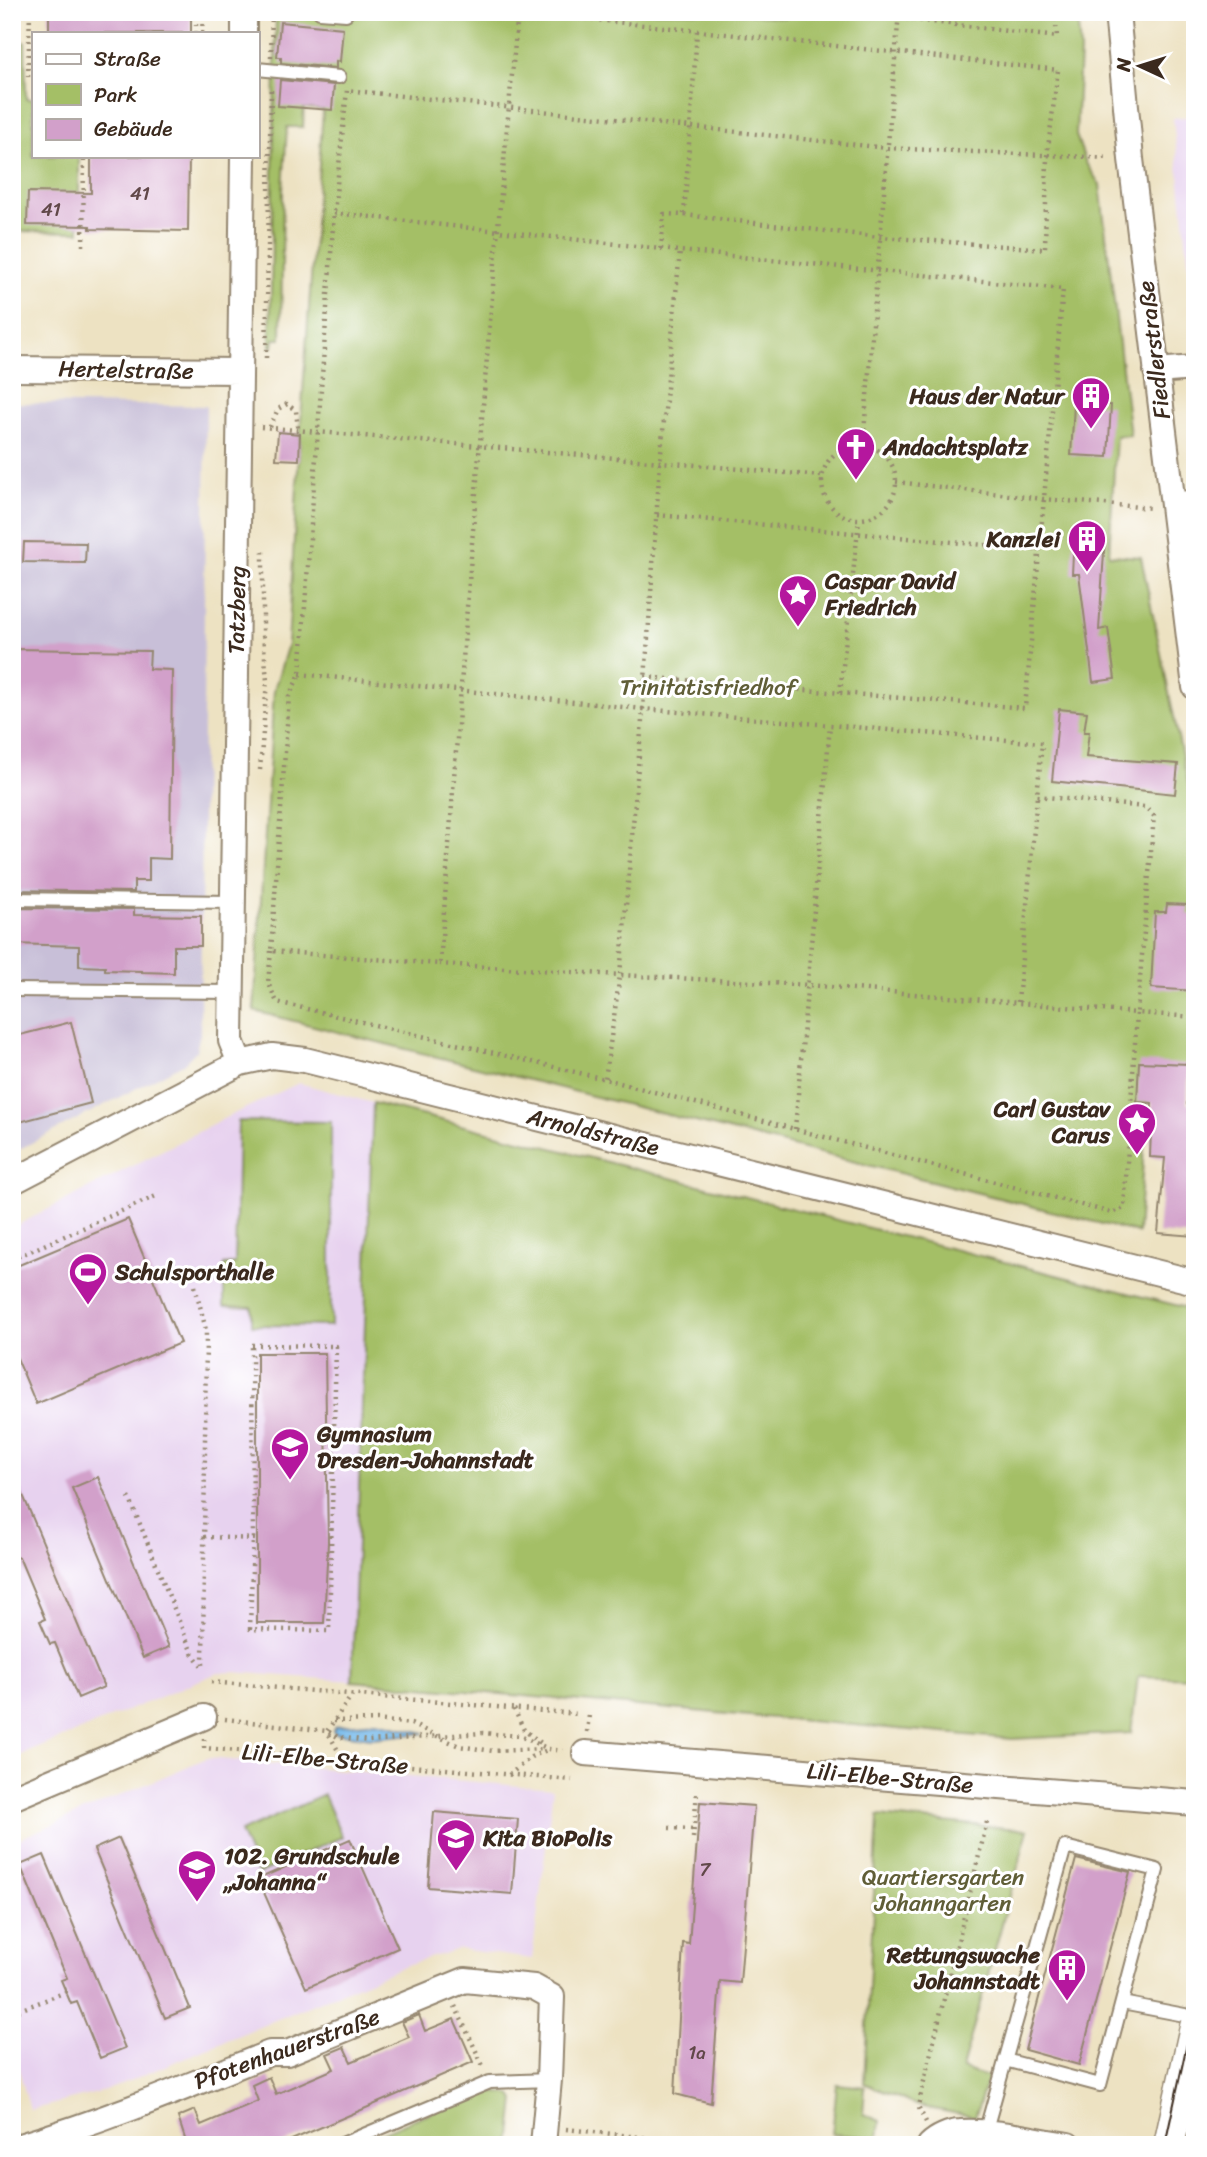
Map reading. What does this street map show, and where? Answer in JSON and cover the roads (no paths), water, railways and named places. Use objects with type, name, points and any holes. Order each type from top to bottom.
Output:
[{"type":"street","points":[[244,12],[244,32]]},
{"type":"street","name":"Fiedlerstraße","points":[[1117,12],[1130,159],[1156,371],[1180,502],[1195,687]]},
{"type":"street","name":"Tatzberg","points":[[240,1063],[231,1041],[243,158]]},
{"type":"street","points":[[1156,371],[1195,368]]},
{"type":"street","name":"Hertelstraße","points":[[12,369],[240,371]]},
{"type":"street","name":"Arnoldstraße","points":[[12,1182],[240,1063],[272,1056],[305,1060],[1195,1282]]},
{"type":"street","points":[[12,1798],[204,1717]]},
{"type":"street","name":"Lili-Elbe-Straße","points":[[585,1753],[1195,1803]]},
{"type":"street","name":"Pfotenhauerstraße","points":[[23,2145],[74,2138],[270,2053],[287,2053],[465,1980],[534,1987],[552,1997],[549,2080]]},
{"type":"street","points":[[1169,2145],[1195,2027]]},
{"type":"street","points":[[544,2136],[549,2080]]},
{"type":"street","points":[[933,2142],[957,2132],[985,2133],[1053,2144]]},
{"type":"lane","points":[[320,12],[346,14]]},
{"type":"lane","points":[[259,69],[339,77]]},
{"type":"lane","points":[[12,899],[233,902]]},
{"type":"lane","points":[[12,990],[232,992]]},
{"type":"lane","points":[[985,2133],[1005,2060],[1065,1847],[1157,1870],[1100,2085],[1005,2060]]},
{"type":"lane","points":[[1122,2003],[1195,2017]]},
{"type":"lane","points":[[340,2145],[490,2081],[549,2080]]},
{"type":"water","points":[[376,1722],[425,1733],[371,1738],[335,1733],[333,1730],[335,1726]]},
{"type":"tram line","points":[[1165,2145],[1195,2007]]},
{"type":"place","name":"Haus der Natur","points":[[1091,430]]},
{"type":"place","name":"Andachtsplatz","points":[[856,481]]},
{"type":"place","name":"Kanzlei","points":[[1087,573]]},
{"type":"place","name":"Caspar David Friedrich","points":[[798,628]]},
{"type":"place","name":"Carl Gustav Carus","points":[[1137,1156]]},
{"type":"place","name":"Schulsporthalle","points":[[88,1306]]},
{"type":"place","name":"Gymnasium Dresden-Johannstadt","points":[[290,1481]]},
{"type":"place","name":"Kita BioPolis","points":[[456,1872]]},
{"type":"place","name":"102. Grundschule „Johanna“","points":[[197,1903]]},
{"type":"place","name":"Rettungswache Johannstadt","points":[[1067,2002]]},
{"type":"park label","name":"Trinitatisfriedhof","points":[[708,687]]},
{"type":"park label","name":"Quartiersgarten Johanngarten","points":[[943,1890]]}]
